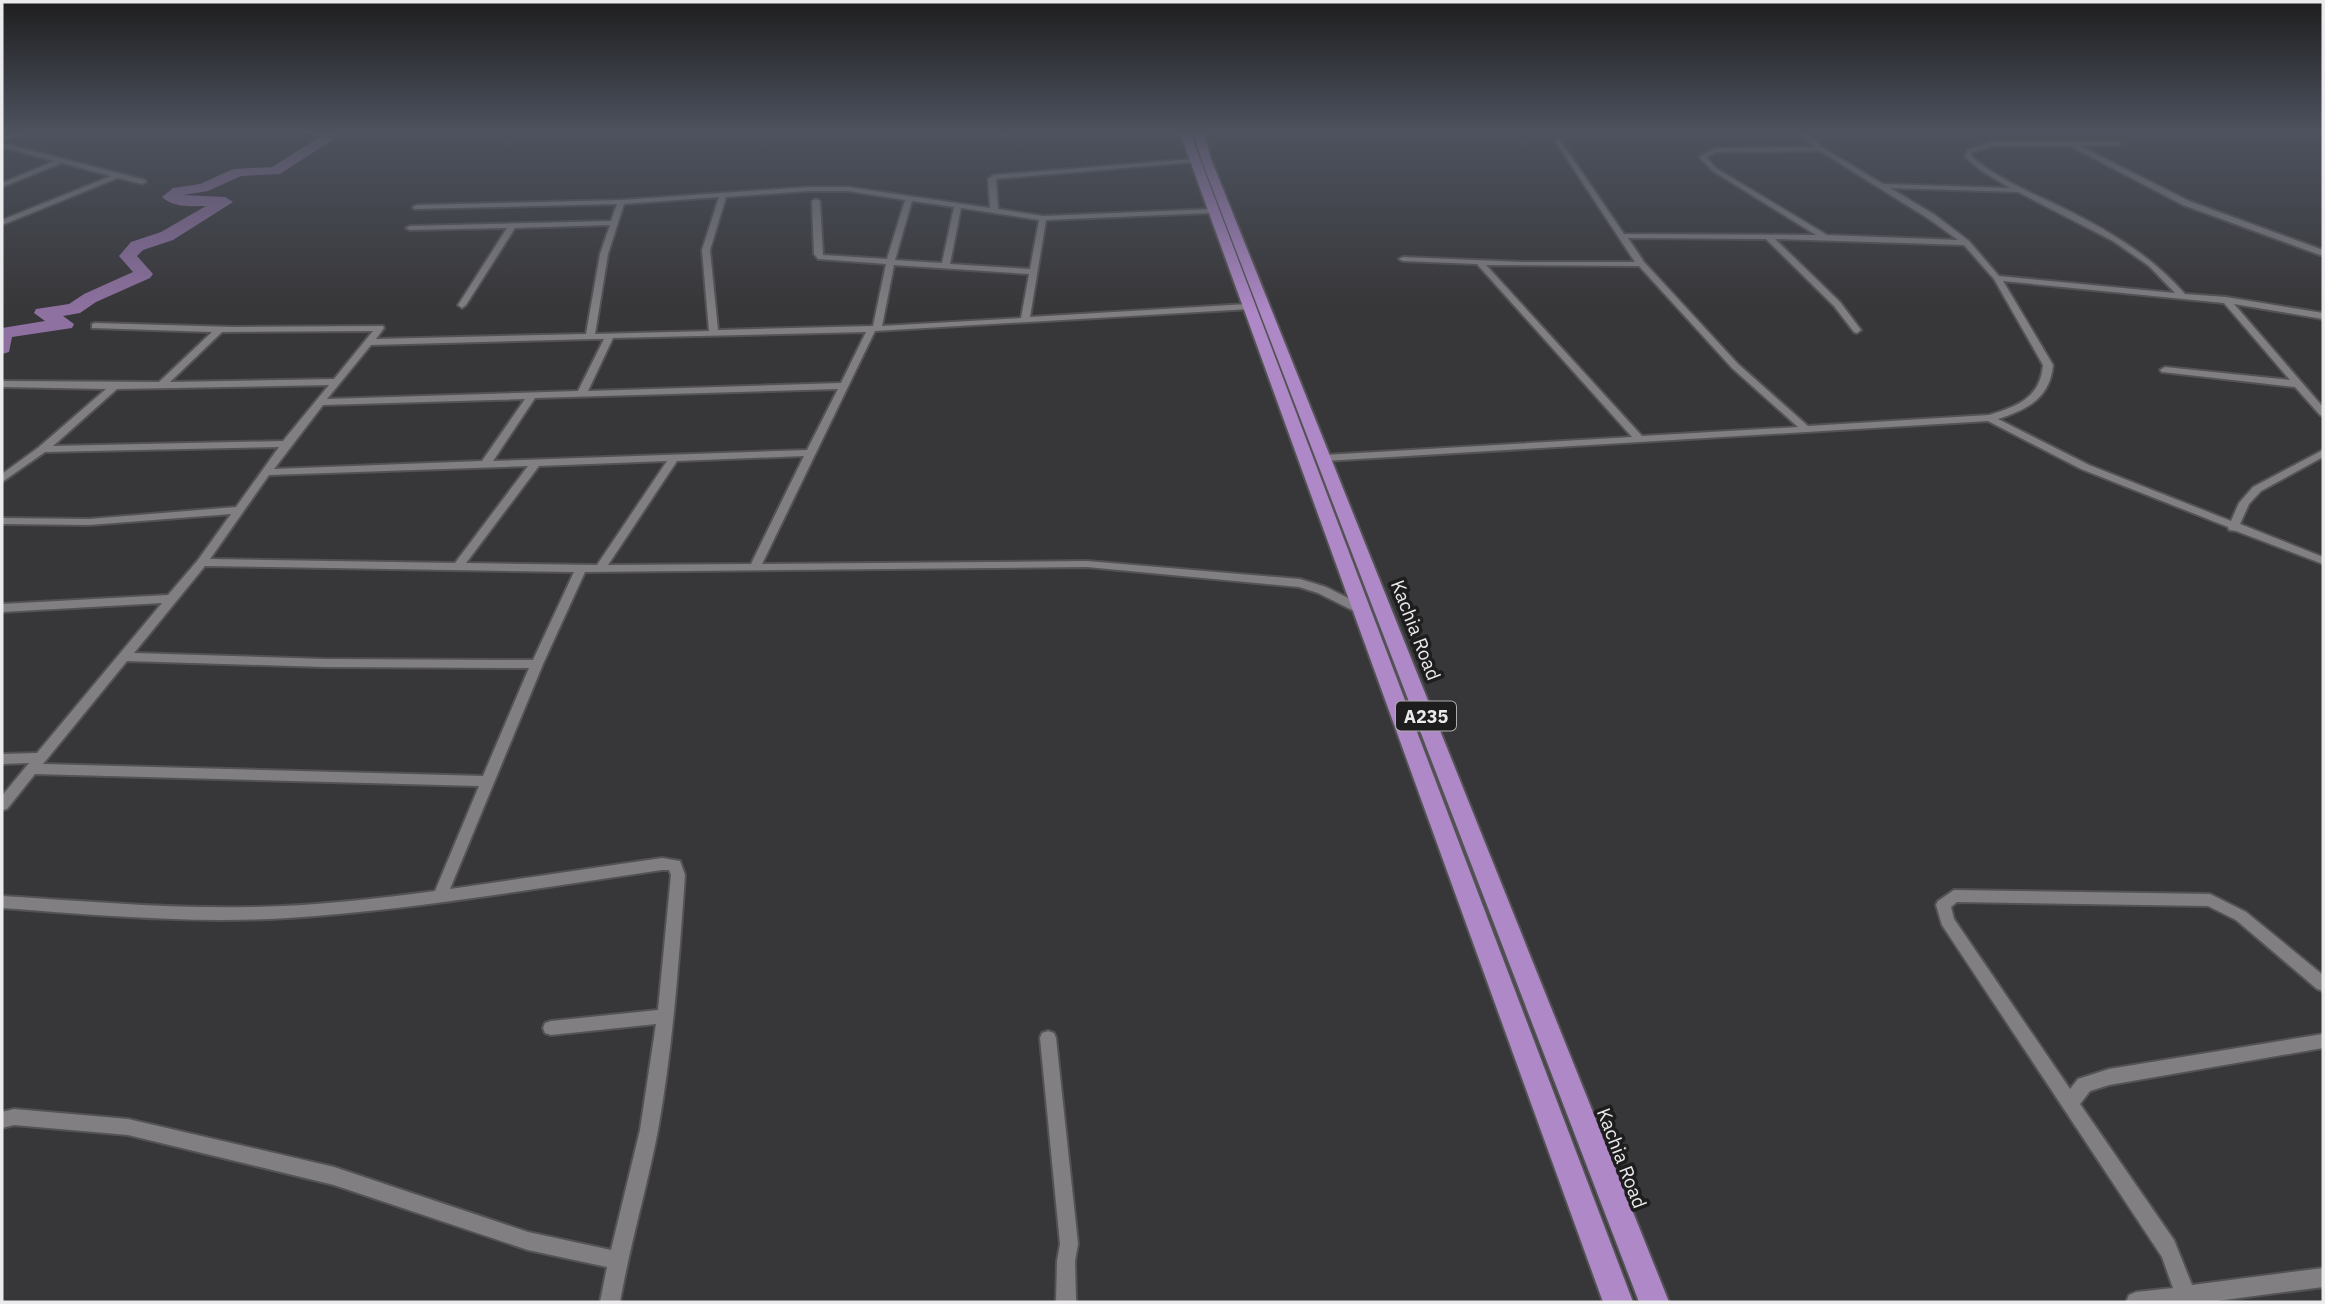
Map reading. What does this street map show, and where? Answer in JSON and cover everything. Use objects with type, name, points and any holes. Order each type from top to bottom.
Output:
[{"type":"highway","name":"A235","points":[[1204,191],[1618,1302]]},
{"type":"highway","name":"Kachia Road","points":[[1219,191],[1654,1302]]},
{"type":"street","points":[[2,223],[81,191]]},
{"type":"street","points":[[417,207],[621,202],[809,191]]},
{"type":"street","points":[[862,191],[1043,218],[1212,211]]},
{"type":"street","points":[[994,191],[994,211]]},
{"type":"street","points":[[1593,191],[1641,264],[1735,366],[1806,429]]},
{"type":"street","points":[[1749,191],[1824,236]]},
{"type":"street","points":[[1325,458],[1990,418],[2014,411],[2032,401],[2048,378],[2048,365],[1997,278],[1966,243],[1931,217],[1888,191]]},
{"type":"street","points":[[2023,191],[2142,256],[2168,278],[2182,296]]},
{"type":"street","points":[[2163,191],[2186,203],[2323,253]]},
{"type":"street","points":[[714,333],[706,250],[723,195]]},
{"type":"street","points":[[755,567],[875,329],[890,261],[909,197]]},
{"type":"street","points":[[816,201],[817,254],[821,257],[1033,272]]},
{"type":"street","points":[[590,337],[597,289],[621,202]]},
{"type":"street","points":[[946,264],[958,206]]},
{"type":"street","points":[[1025,320],[1043,218]]},
{"type":"street","points":[[410,228],[614,223]]},
{"type":"street","points":[[462,305],[512,226]]},
{"type":"street","points":[[1624,236],[1824,236],[1966,243]]},
{"type":"street","points":[[1768,237],[1837,304],[1857,330]]},
{"type":"street","points":[[1403,259],[1641,264]]},
{"type":"street","points":[[1479,262],[1640,440]]},
{"type":"street","points":[[1997,278],[2226,300],[2323,316]]},
{"type":"street","points":[[2226,300],[2323,413]]},
{"type":"street","points":[[369,342],[875,329],[1247,307]]},
{"type":"street","points":[[2,805],[202,562],[286,444],[380,328],[220,329],[95,326]]},
{"type":"street","points":[[162,385],[220,329]]},
{"type":"street","points":[[582,393],[610,336]]},
{"type":"street","points":[[2165,370],[2298,384]]},
{"type":"street","points":[[2,384],[115,386],[338,382]]},
{"type":"street","points":[[2,479],[43,450],[115,386]]},
{"type":"street","points":[[322,402],[844,386]]},
{"type":"street","points":[[485,465],[532,395]]},
{"type":"street","points":[[1990,418],[2085,467],[2233,528],[2323,561]]},
{"type":"street","points":[[43,450],[286,444]]},
{"type":"street","points":[[268,471],[811,453]]},
{"type":"street","points":[[2233,528],[2244,503],[2257,489],[2323,453]]},
{"type":"street","points":[[600,569],[673,459]]},
{"type":"street","points":[[457,568],[535,464]]},
{"type":"street","points":[[2,521],[89,522],[240,510]]},
{"type":"street","points":[[202,562],[581,569],[1087,564],[1300,583],[1322,590],[1360,609]]},
{"type":"street","points":[[440,896],[537,664],[581,569]]},
{"type":"street","points":[[2,608],[172,599]]},
{"type":"street","points":[[124,657],[324,663],[537,664]]},
{"type":"street","points":[[2,759],[36,764],[488,781]]},
{"type":"street","points":[[2,902],[189,912],[287,912],[440,896],[662,864],[675,865],[678,875],[666,1016],[648,1134],[616,1260],[610,1302]]},
{"type":"street","points":[[2189,1298],[2167,1247],[1947,921],[1942,905],[1954,897],[2210,900],[2242,916],[2323,985]]},
{"type":"street","points":[[551,1028],[666,1016]]},
{"type":"street","points":[[1048,1038],[1069,1244],[1066,1261],[1066,1302]]},
{"type":"street","points":[[2071,1102],[2084,1085],[2109,1077],[2323,1041]]},
{"type":"street","points":[[2,1120],[14,1117],[128,1127],[334,1176],[528,1241],[616,1260]]},
{"type":"street","points":[[2136,1302],[2189,1298],[2323,1278]]},
{"type":"waterway","points":[[2,348],[3,333],[65,324],[43,313],[74,309],[90,298],[144,274],[128,256],[137,246],[167,236],[225,202],[179,201],[170,197],[180,191]]}]
